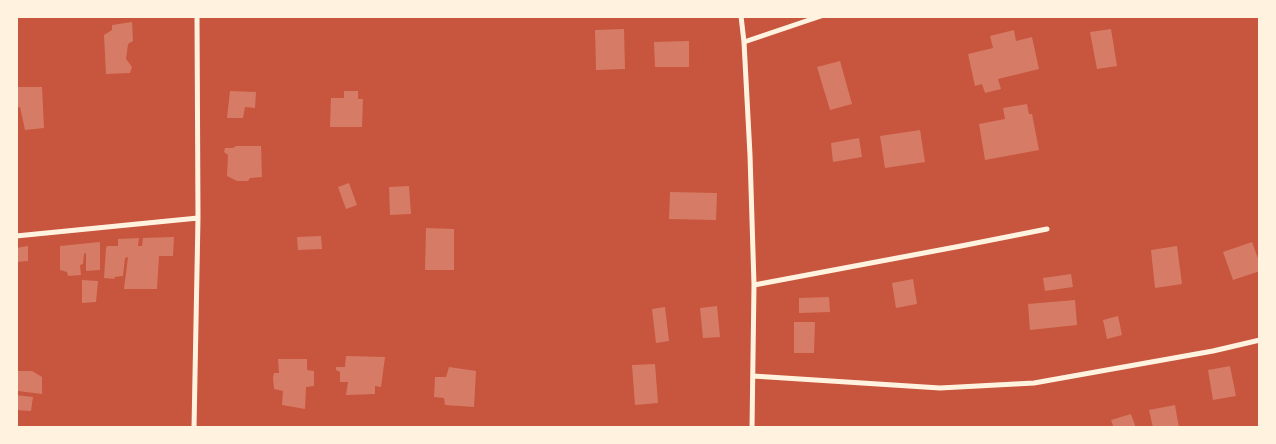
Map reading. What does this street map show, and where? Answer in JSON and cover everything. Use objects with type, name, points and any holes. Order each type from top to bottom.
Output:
[{"type":"street","points":[[194,428],[198,218],[196,16]]},
{"type":"street","points":[[741,16],[750,155],[754,286],[752,428]]},
{"type":"street","points":[[744,42],[821,16]]},
{"type":"street","points":[[16,236],[198,218]]},
{"type":"street","points":[[754,286],[1047,229]]},
{"type":"street","points":[[753,376],[940,388],[1034,382],[1214,351],[1260,340]]},
{"type":"building","points":[[132,22],[133,41],[128,44],[126,59],[132,67],[130,73],[106,74],[104,35],[112,30],[112,25]]},
{"type":"building","points":[[624,29],[625,69],[596,70],[595,30]]},
{"type":"building","points":[[1111,29],[1117,66],[1097,69],[1090,32]]},
{"type":"building","points":[[1014,30],[1016,41],[1032,37],[1039,69],[998,79],[1001,89],[985,93],[982,84],[975,86],[968,54],[993,48],[990,36]]},
{"type":"building","points":[[689,41],[689,67],[655,67],[654,42]]},
{"type":"building","points":[[840,61],[852,104],[830,110],[817,67]]},
{"type":"building","points":[[16,87],[42,87],[44,128],[25,130],[20,107],[16,108]]},
{"type":"building","points":[[230,91],[256,92],[255,108],[245,107],[243,118],[227,118]]},
{"type":"building","points":[[344,91],[358,91],[358,99],[363,99],[362,127],[330,127],[331,98],[344,98]]},
{"type":"building","points":[[1027,104],[1029,114],[1032,114],[1039,150],[985,160],[979,124],[1005,119],[1003,108]]},
{"type":"building","points":[[920,130],[925,162],[885,168],[880,136]]},
{"type":"building","points":[[859,138],[862,157],[833,162],[831,143]]},
{"type":"building","points":[[261,146],[262,177],[250,178],[248,181],[237,181],[227,176],[228,155],[224,152],[225,148]]},
{"type":"building","points":[[349,183],[357,205],[346,209],[338,187]]},
{"type":"building","points":[[409,186],[411,214],[390,215],[389,187]]},
{"type":"building","points":[[670,192],[717,193],[716,220],[669,219]]},
{"type":"building","points":[[426,228],[454,229],[454,270],[425,270]]},
{"type":"building","points":[[321,236],[322,249],[298,250],[297,237]]},
{"type":"building","points":[[174,237],[173,256],[159,256],[157,289],[124,289],[128,257],[125,258],[123,276],[114,277],[115,279],[104,278],[106,248],[107,246],[118,246],[118,239],[139,238],[138,246],[142,246],[143,238]]},
{"type":"building","points":[[100,242],[100,270],[86,271],[86,253],[84,254],[83,264],[80,265],[81,275],[68,276],[67,272],[60,270],[60,246]]},
{"type":"building","points":[[1252,242],[1260,264],[1260,271],[1233,280],[1223,252]]},
{"type":"building","points":[[28,246],[28,261],[16,262],[16,248]]},
{"type":"building","points":[[1177,246],[1182,284],[1155,288],[1151,250]]},
{"type":"building","points":[[1071,274],[1073,287],[1045,291],[1043,278]]},
{"type":"building","points":[[913,279],[917,304],[896,308],[892,283]]},
{"type":"building","points":[[82,280],[98,281],[96,302],[82,303]]},
{"type":"building","points":[[829,297],[830,312],[799,313],[799,298]]},
{"type":"building","points":[[1075,300],[1077,325],[1030,330],[1028,304]]},
{"type":"building","points":[[717,306],[720,337],[703,338],[700,308]]},
{"type":"building","points":[[665,307],[669,341],[656,343],[652,309]]},
{"type":"building","points":[[1118,316],[1122,335],[1107,339],[1103,320]]},
{"type":"building","points":[[794,322],[815,322],[814,353],[794,353]]},
{"type":"building","points":[[346,356],[385,357],[381,387],[375,386],[375,394],[346,395],[348,382],[340,382],[340,372],[336,370],[336,367],[345,367]]},
{"type":"building","points":[[278,359],[307,359],[307,370],[314,371],[314,386],[306,387],[305,409],[282,405],[283,391],[274,389],[273,378],[274,373],[279,373]]},
{"type":"building","points":[[655,364],[658,403],[635,405],[632,365]]},
{"type":"building","points":[[1230,366],[1236,396],[1213,400],[1208,370]]},
{"type":"building","points":[[449,367],[476,371],[474,407],[445,405],[444,398],[434,397],[435,377],[446,377]]},
{"type":"building","points":[[16,371],[32,371],[42,377],[42,394],[18,391]]},
{"type":"building","points":[[16,395],[33,397],[31,411],[16,410]]},
{"type":"building","points":[[1175,405],[1179,428],[1153,428],[1149,410]]},
{"type":"building","points":[[1131,414],[1136,428],[1114,428],[1111,420]]}]
